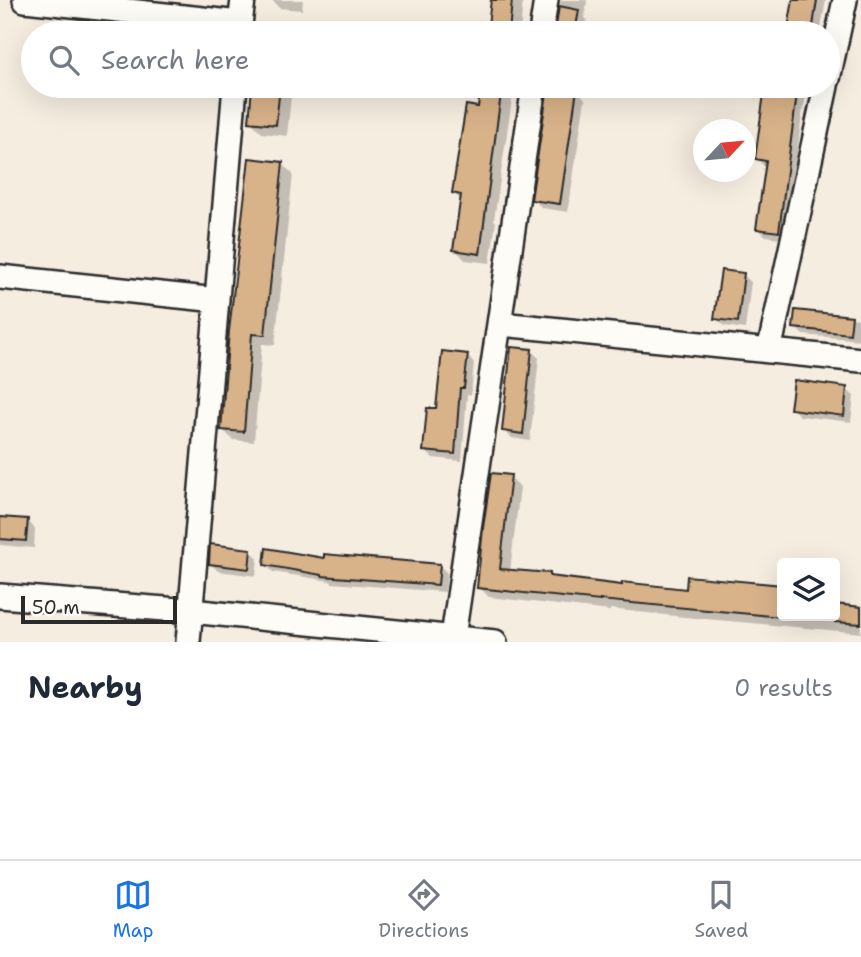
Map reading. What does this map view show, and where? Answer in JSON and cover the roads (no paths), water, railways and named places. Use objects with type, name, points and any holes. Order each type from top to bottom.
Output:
[{"type":"street","points":[[25,0],[186,21]]},
{"type":"street","points":[[241,21],[243,0]]},
{"type":"street","points":[[543,21],[546,0]]},
{"type":"street","points":[[840,23],[845,0]]},
{"type":"street","points":[[188,642],[234,98]]},
{"type":"street","points":[[453,637],[532,98]]},
{"type":"street","points":[[769,351],[823,98]]},
{"type":"street","points":[[0,277],[217,300]]},
{"type":"street","points":[[500,324],[861,360]]},
{"type":"street","points":[[0,596],[191,611],[495,642]]}]
